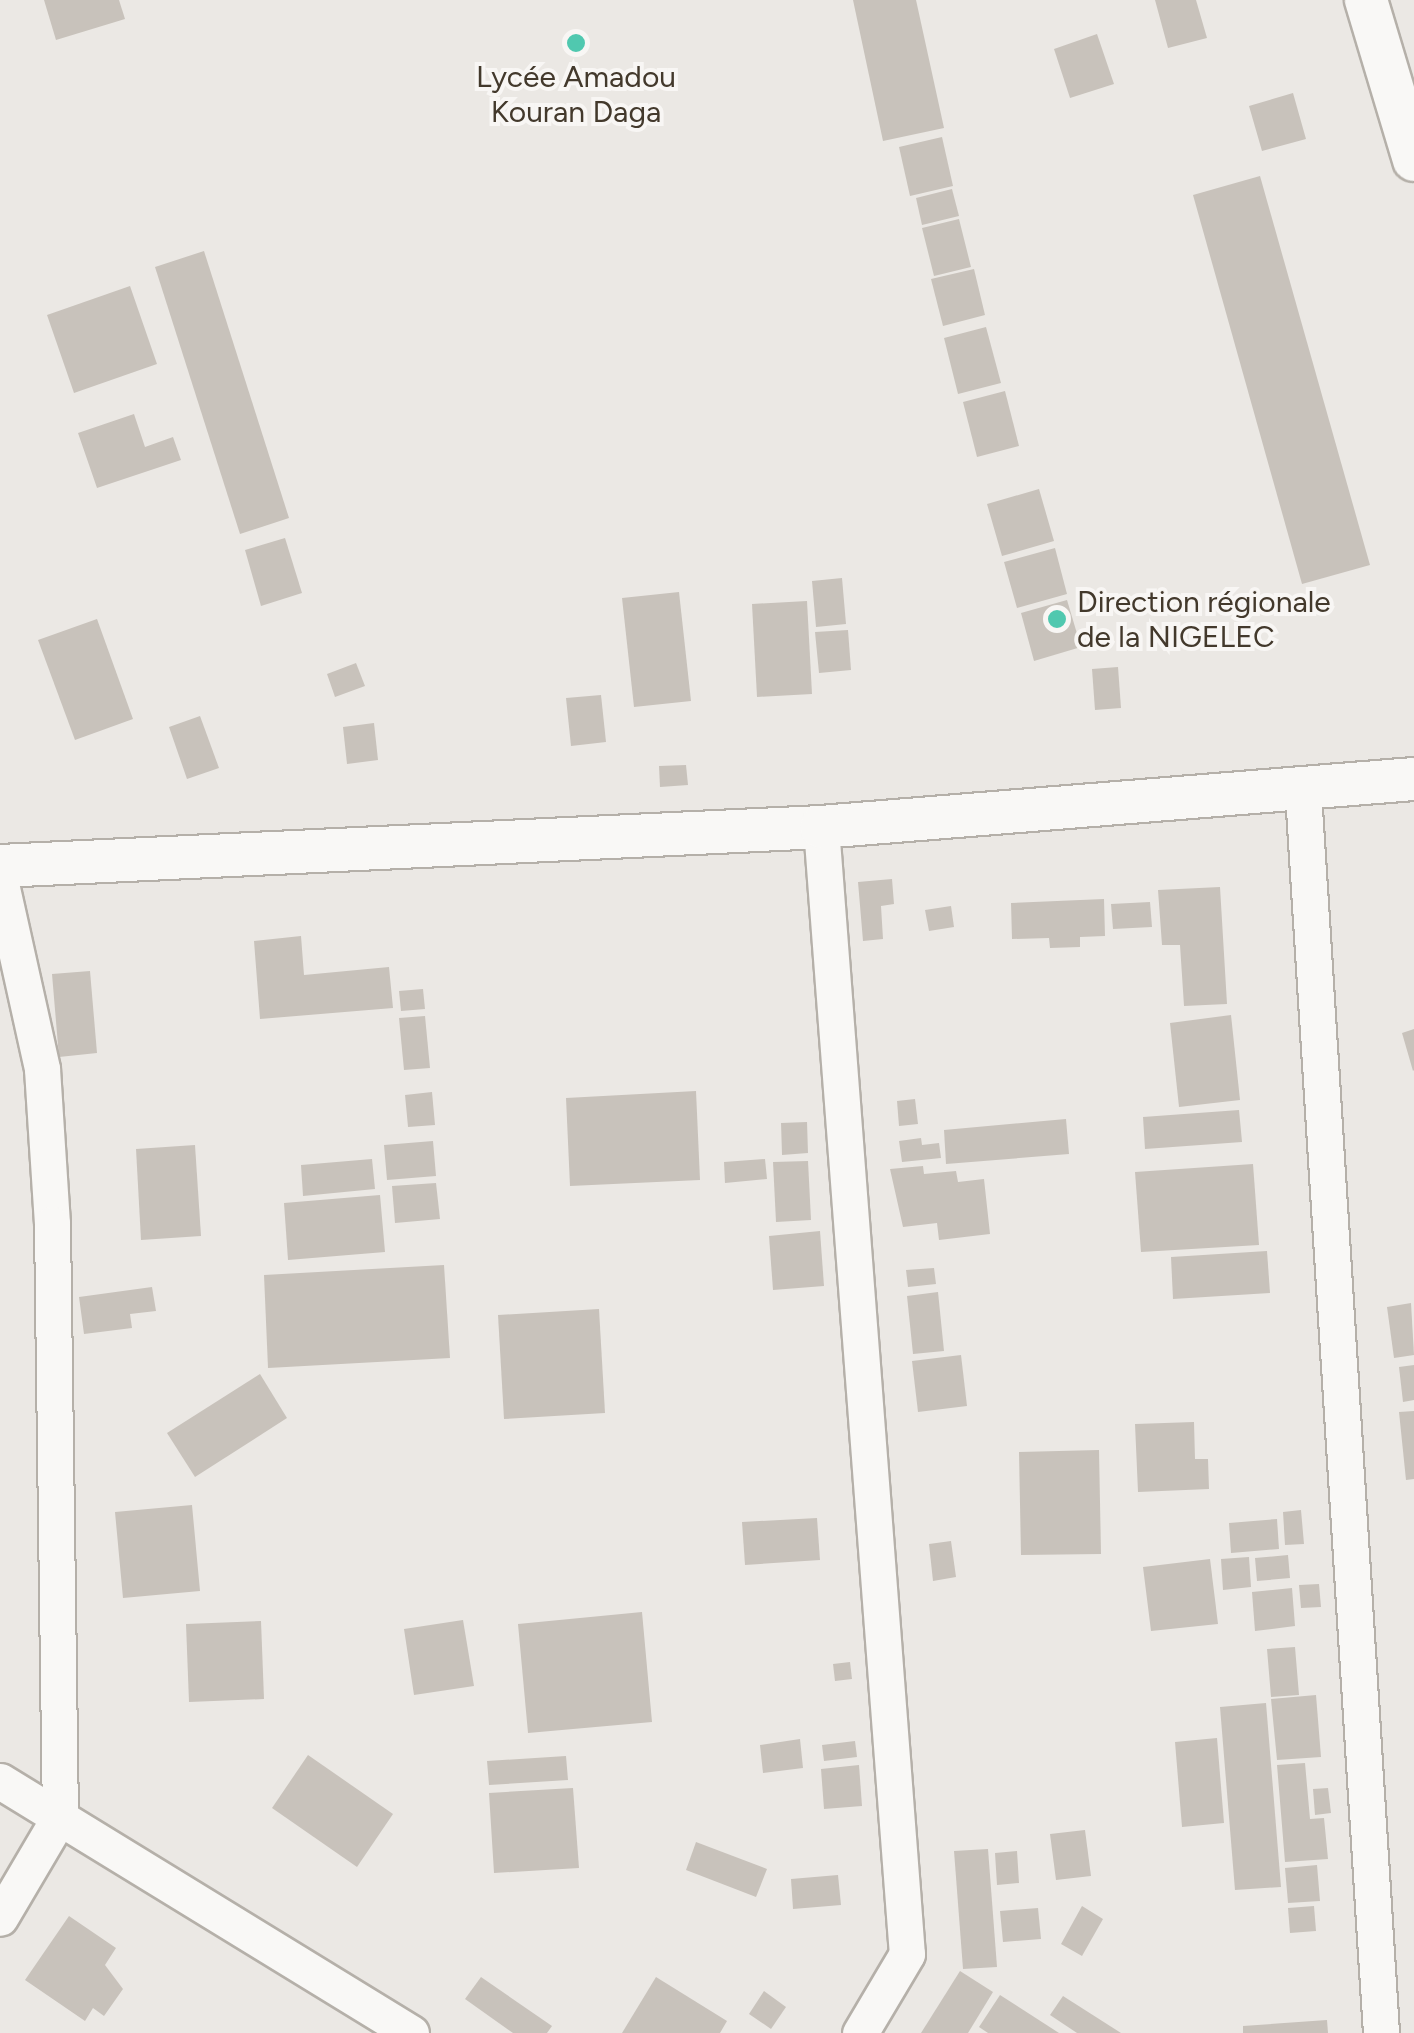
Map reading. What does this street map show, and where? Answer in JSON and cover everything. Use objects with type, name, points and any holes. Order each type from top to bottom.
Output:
[{"type":"street","points":[[1366,0],[1414,160]]},
{"type":"street","points":[[0,866],[821,826],[1303,793],[1414,780]]},
{"type":"street","points":[[1303,793],[1382,2033]]},
{"type":"street","points":[[821,826],[908,1954],[860,2033]]},
{"type":"street","points":[[0,878],[42,1070],[52,1224],[60,1816],[0,1918]]},
{"type":"street","points":[[0,1781],[410,2033]]},
{"type":"building","points":[[44,0],[119,0],[125,19],[56,40]]},
{"type":"building","points":[[853,0],[916,0],[944,128],[883,141]]},
{"type":"building","points":[[1155,0],[1196,0],[1207,38],[1168,48]]},
{"type":"building","points":[[1097,34],[1114,84],[1070,98],[1054,49]]},
{"type":"building","points":[[1293,93],[1306,139],[1262,151],[1249,106]]},
{"type":"building","points":[[942,137],[953,186],[910,196],[899,147]]},
{"type":"building","points":[[1260,176],[1370,565],[1302,584],[1193,195]]},
{"type":"building","points":[[952,189],[959,216],[922,225],[916,198]]},
{"type":"building","points":[[959,219],[971,267],[934,276],[922,228]]},
{"type":"building","points":[[204,251],[289,518],[240,534],[155,267]]},
{"type":"building","points":[[974,269],[985,315],[943,326],[931,279]]},
{"type":"building","points":[[130,286],[157,364],[74,393],[47,315]]},
{"type":"building","points":[[986,327],[1001,383],[958,394],[944,338]]},
{"type":"building","points":[[1005,391],[1019,446],[977,457],[963,402]]},
{"type":"building","points":[[134,414],[145,447],[173,437],[181,460],[97,488],[78,433]]},
{"type":"building","points":[[1039,489],[1054,541],[1002,556],[987,504]]},
{"type":"building","points":[[285,538],[302,593],[261,606],[245,550]]},
{"type":"building","points":[[1055,548],[1067,594],[1017,608],[1004,562]]},
{"type":"building","points":[[842,578],[846,624],[816,627],[812,581]]},
{"type":"building","points":[[679,592],[691,701],[634,707],[622,598]]},
{"type":"building","points":[[1067,600],[1081,647],[1034,661],[1021,613]]},
{"type":"building","points":[[807,601],[812,694],[757,697],[752,604]]},
{"type":"building","points":[[97,619],[133,719],[75,740],[38,640]]},
{"type":"building","points":[[848,630],[851,670],[819,673],[815,632]]},
{"type":"building","points":[[356,663],[365,686],[335,697],[327,674]]},
{"type":"building","points":[[1118,667],[1121,708],[1095,710],[1092,669]]},
{"type":"building","points":[[601,695],[606,742],[571,746],[566,698]]},
{"type":"building","points":[[200,716],[219,768],[187,779],[169,727]]},
{"type":"building","points":[[374,723],[378,760],[347,764],[343,727]]},
{"type":"building","points":[[686,765],[688,785],[660,787],[659,766]]},
{"type":"building","points":[[892,879],[894,904],[881,906],[883,939],[863,941],[858,882]]},
{"type":"building","points":[[1220,887],[1227,1004],[1184,1006],[1180,945],[1162,945],[1158,890]]},
{"type":"building","points":[[1104,899],[1105,936],[1080,937],[1080,947],[1050,948],[1049,938],[1012,939],[1011,903]]},
{"type":"building","points":[[1150,902],[1152,927],[1113,929],[1111,904]]},
{"type":"building","points":[[951,906],[954,927],[929,931],[925,910]]},
{"type":"building","points":[[301,936],[304,975],[389,967],[393,1008],[260,1019],[254,941]]},
{"type":"building","points":[[90,971],[97,1053],[59,1057],[52,974]]},
{"type":"building","points":[[423,989],[425,1009],[401,1011],[399,991]]},
{"type":"building","points":[[1231,1015],[1240,1100],[1179,1107],[1170,1023]]},
{"type":"building","points":[[425,1016],[430,1068],[404,1070],[399,1018]]},
{"type":"building","points":[[1414,1029],[1414,1070],[1413,1071],[1402,1033]]},
{"type":"building","points":[[696,1091],[700,1180],[570,1186],[566,1098]]},
{"type":"building","points":[[432,1092],[435,1125],[408,1127],[405,1095]]},
{"type":"building","points":[[915,1099],[918,1124],[899,1126],[897,1101]]},
{"type":"building","points":[[1239,1110],[1242,1142],[1145,1149],[1143,1117]]},
{"type":"building","points":[[1066,1119],[1069,1154],[946,1164],[944,1130]]},
{"type":"building","points":[[807,1122],[808,1153],[782,1155],[781,1123]]},
{"type":"building","points":[[921,1138],[922,1145],[939,1143],[941,1158],[902,1162],[899,1141]]},
{"type":"building","points":[[433,1141],[436,1176],[387,1180],[384,1145]]},
{"type":"building","points":[[195,1145],[201,1236],[141,1240],[136,1149]]},
{"type":"building","points":[[372,1159],[375,1189],[303,1196],[301,1165]]},
{"type":"building","points":[[765,1159],[767,1179],[725,1183],[724,1162]]},
{"type":"building","points":[[808,1161],[811,1220],[776,1222],[773,1162]]},
{"type":"building","points":[[1253,1164],[1259,1245],[1141,1252],[1135,1172]]},
{"type":"building","points":[[923,1166],[924,1174],[956,1171],[958,1182],[984,1179],[990,1234],[939,1240],[937,1223],[903,1227],[890,1169]]},
{"type":"building","points":[[436,1183],[440,1219],[395,1223],[392,1186]]},
{"type":"building","points":[[380,1195],[385,1252],[288,1260],[284,1203]]},
{"type":"building","points":[[820,1231],[824,1286],[773,1290],[769,1236]]},
{"type":"building","points":[[1267,1251],[1270,1293],[1173,1299],[1171,1257]]},
{"type":"building","points":[[444,1265],[450,1358],[268,1368],[264,1275]]},
{"type":"building","points":[[934,1268],[936,1284],[908,1287],[906,1270]]},
{"type":"building","points":[[152,1287],[156,1311],[130,1314],[132,1328],[84,1334],[79,1297]]},
{"type":"building","points":[[938,1292],[944,1351],[913,1354],[907,1296]]},
{"type":"building","points":[[1411,1303],[1414,1355],[1394,1358],[1387,1307]]},
{"type":"building","points":[[599,1309],[605,1413],[504,1419],[498,1315]]},
{"type":"building","points":[[961,1355],[967,1406],[918,1412],[912,1361]]},
{"type":"building","points":[[1414,1365],[1414,1400],[1403,1402],[1399,1367]]},
{"type":"building","points":[[260,1374],[287,1418],[195,1477],[167,1433]]},
{"type":"building","points":[[1414,1411],[1414,1479],[1406,1480],[1399,1412]]},
{"type":"building","points":[[1194,1422],[1195,1459],[1208,1459],[1209,1489],[1138,1492],[1135,1424]]},
{"type":"building","points":[[1099,1450],[1101,1554],[1021,1555],[1019,1452]]},
{"type":"building","points":[[192,1505],[200,1591],[123,1598],[115,1512]]},
{"type":"building","points":[[1301,1510],[1304,1544],[1285,1545],[1283,1512]]},
{"type":"building","points":[[817,1518],[820,1560],[745,1565],[742,1522]]},
{"type":"building","points":[[1277,1519],[1279,1549],[1231,1553],[1229,1523]]},
{"type":"building","points":[[951,1541],[956,1577],[933,1581],[929,1544]]},
{"type":"building","points":[[1288,1555],[1290,1578],[1257,1581],[1255,1558]]},
{"type":"building","points":[[1249,1557],[1251,1587],[1223,1590],[1221,1559]]},
{"type":"building","points":[[1210,1559],[1218,1624],[1151,1631],[1143,1567]]},
{"type":"building","points":[[1319,1584],[1321,1607],[1301,1608],[1299,1585]]},
{"type":"building","points":[[1292,1588],[1295,1626],[1255,1631],[1252,1592]]},
{"type":"building","points":[[642,1612],[652,1722],[528,1733],[518,1624]]},
{"type":"building","points":[[463,1620],[474,1686],[414,1695],[404,1629]]},
{"type":"building","points":[[261,1621],[264,1699],[189,1702],[186,1624]]},
{"type":"building","points":[[1295,1647],[1299,1695],[1271,1697],[1267,1649]]},
{"type":"building","points":[[850,1662],[852,1679],[835,1681],[833,1664]]},
{"type":"building","points":[[1316,1695],[1321,1757],[1277,1760],[1271,1699]]},
{"type":"building","points":[[1266,1703],[1281,1887],[1235,1890],[1220,1707]]},
{"type":"building","points":[[1217,1738],[1224,1823],[1182,1827],[1175,1742]]},
{"type":"building","points":[[800,1739],[803,1768],[763,1773],[760,1745]]},
{"type":"building","points":[[855,1741],[857,1757],[824,1761],[822,1745]]},
{"type":"building","points":[[308,1755],[393,1814],[357,1867],[272,1808]]},
{"type":"building","points":[[566,1756],[568,1780],[489,1785],[487,1761]]},
{"type":"building","points":[[1305,1763],[1310,1819],[1324,1818],[1328,1859],[1285,1862],[1277,1765]]},
{"type":"building","points":[[859,1765],[862,1806],[824,1809],[821,1769]]},
{"type":"building","points":[[573,1788],[579,1868],[494,1873],[489,1793]]},
{"type":"building","points":[[1328,1788],[1331,1813],[1315,1815],[1313,1789]]},
{"type":"building","points":[[1085,1830],[1091,1876],[1056,1880],[1050,1834]]},
{"type":"building","points":[[696,1842],[767,1869],[756,1897],[686,1870]]},
{"type":"building","points":[[988,1849],[997,1967],[963,1969],[954,1851]]},
{"type":"building","points":[[1017,1851],[1019,1883],[997,1885],[995,1853]]},
{"type":"building","points":[[1317,1865],[1320,1901],[1288,1903],[1285,1868]]},
{"type":"building","points":[[838,1875],[841,1905],[793,1909],[791,1879]]},
{"type":"building","points":[[1082,1906],[1103,1919],[1082,1956],[1061,1944]]},
{"type":"building","points":[[1314,1906],[1316,1931],[1290,1933],[1288,1908]]},
{"type":"building","points":[[1038,1908],[1041,1939],[1003,1942],[1000,1911]]},
{"type":"building","points":[[69,1916],[116,1948],[105,1965],[123,1989],[104,2016],[93,2008],[85,2021],[25,1980]]},
{"type":"building","points":[[960,1971],[993,1992],[968,2033],[921,2033]]},
{"type":"building","points":[[481,1977],[552,2026],[547,2033],[513,2033],[465,1999]]},
{"type":"building","points":[[656,1977],[727,2021],[720,2033],[622,2033]]},
{"type":"building","points":[[764,1991],[786,2007],[771,2029],[749,2014]]},
{"type":"building","points":[[1000,1995],[1059,2033],[988,2033],[979,2027]]},
{"type":"building","points":[[1063,1996],[1121,2033],[1077,2033],[1050,2015]]},
{"type":"building","points":[[1327,2020],[1328,2033],[1243,2033],[1243,2026]]},
{"type":"place","name":"Lycée Amadou Kouran Daga","points":[[576,43]]},
{"type":"place","name":"Direction régionale de la NIGELEC","points":[[1057,619]]}]
